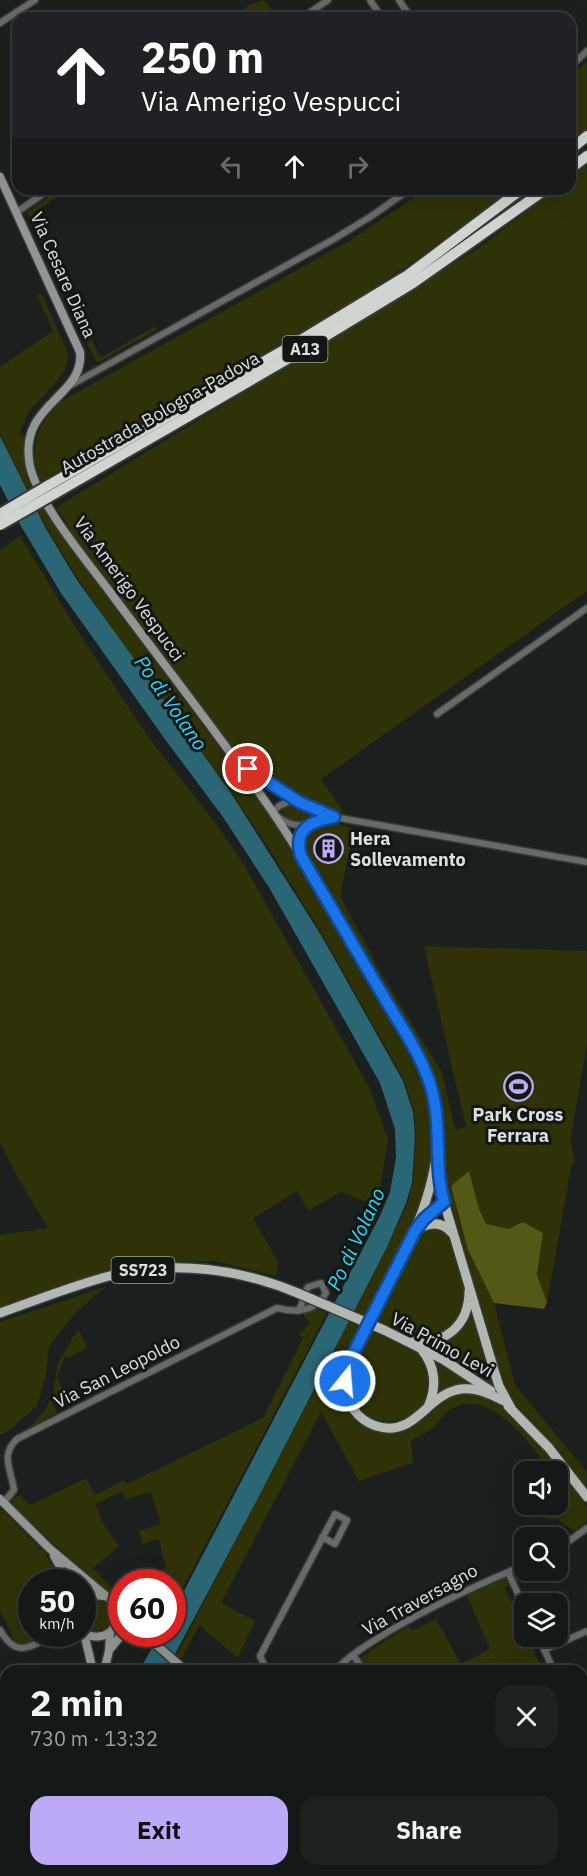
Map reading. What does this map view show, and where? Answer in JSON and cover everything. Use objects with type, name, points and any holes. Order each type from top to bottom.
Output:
[{"type":"highway","name":"Autostrada Bologna-Padova","points":[[0,525],[52,489],[408,275],[514,195]]},
{"type":"highway","name":"Autostrada Bologna-Padova","points":[[0,514],[52,489],[296,354],[394,295],[537,195]]},
{"type":"main road","name":"Via Cesare Diana","points":[[0,177],[78,346],[80,365],[74,380],[68,386]]},
{"type":"main road","name":"Via Amerigo Vespucci","points":[[68,386],[44,409],[32,429],[28,450],[29,463],[35,482],[76,547],[234,758],[301,856],[421,1061],[435,1102],[438,1131],[437,1151]]},
{"type":"main road","points":[[437,1151],[438,1179],[444,1202],[496,1378],[512,1410]]},
{"type":"main road","points":[[437,1151],[434,1173],[415,1231],[351,1358],[345,1381],[349,1403],[355,1412],[372,1425],[383,1428],[396,1427],[415,1420],[444,1395],[462,1389],[483,1391],[504,1401]]},
{"type":"main road","points":[[415,1231],[424,1219],[444,1202]]},
{"type":"main road","points":[[415,1231],[428,1223],[435,1223],[446,1227],[454,1236]]},
{"type":"main road","name":"Via Primo Levi","points":[[0,1313],[104,1278],[134,1271],[186,1268],[224,1271],[258,1279],[300,1294],[384,1330],[459,1370],[504,1401],[549,1448],[587,1497]]},
{"type":"main road","points":[[399,1337],[430,1342],[453,1330],[464,1317],[467,1308],[469,1290],[466,1274]]},
{"type":"main road","points":[[421,1348],[430,1362],[435,1382],[428,1408]]},
{"type":"main road","points":[[2,1501],[49,1548],[108,1598]]},
{"type":"main road","points":[[49,1548],[61,1569]]},
{"type":"main road","points":[[96,1595],[104,1596]]},
{"type":"main road","points":[[87,1647],[91,1665]]},
{"type":"main road","points":[[106,1665],[111,1647]]},
{"type":"main road","points":[[159,1647],[179,1665]]},
{"type":"street","points":[[17,12],[35,0]]},
{"type":"street","points":[[311,12],[328,0]]},
{"type":"street","points":[[576,61],[587,51]]},
{"type":"street","points":[[17,212],[41,195]]},
{"type":"street","name":"Via Amerigo Vespucci","points":[[68,386],[326,244],[401,195]]},
{"type":"street","points":[[437,714],[587,608]]},
{"type":"street","points":[[234,758],[261,779],[294,799],[334,817],[587,862]]},
{"type":"street","points":[[294,799],[279,806],[273,812],[278,818],[297,826],[334,817]]},
{"type":"street","points":[[301,856],[299,841],[310,823]]},
{"type":"street","name":"Via San Leopoldo","points":[[2,1501],[14,1490],[5,1455],[8,1447],[17,1439],[277,1308],[292,1312],[298,1311],[313,1307],[323,1299],[326,1293],[321,1283],[309,1287],[305,1293],[303,1305],[298,1311]]},
{"type":"street","points":[[264,1665],[260,1656],[322,1537],[335,1514],[347,1520],[335,1544],[322,1537]]},
{"type":"street","points":[[568,1542],[587,1528]]},
{"type":"street","name":"Via Traversagno","points":[[341,1665],[352,1655],[431,1608],[514,1570]]},
{"type":"street","points":[[508,1572],[518,1593]]},
{"type":"street","points":[[0,1630],[9,1643],[20,1649],[28,1647]]},
{"type":"street","points":[[544,1650],[587,1631]]},
{"type":"street","points":[[543,1647],[551,1665]]},
{"type":"street","points":[[352,1655],[360,1665]]},
{"type":"green space","points":[[264,0],[274,12],[239,12],[249,5]]},
{"type":"green space","points":[[587,61],[587,128],[576,137],[576,71]]},
{"type":"green space","points":[[587,165],[587,591],[321,779],[345,814],[323,808],[279,788],[238,757],[75,538],[57,507],[479,248],[548,195],[576,195],[576,173]]},
{"type":"green space","points":[[51,195],[60,195],[33,213],[60,274],[57,274],[27,212]]},
{"type":"green space","points":[[418,195],[503,195],[407,266],[337,311],[41,481],[35,459],[37,438],[46,418],[62,401],[351,240]]},
{"type":"green space","points":[[41,293],[68,353],[67,362],[60,377],[29,412],[19,434],[26,436],[25,453],[28,469],[42,503],[82,563],[267,811],[299,860],[409,1050],[426,1095],[432,1137],[428,1177],[417,1215],[401,1252],[341,1368],[338,1387],[343,1404],[350,1415],[367,1428],[395,1432],[414,1425],[453,1395],[464,1392],[474,1393],[485,1396],[503,1407],[525,1428],[553,1461],[543,1461],[515,1428],[491,1409],[477,1404],[464,1404],[451,1409],[435,1426],[411,1440],[413,1463],[359,1481],[321,1412],[221,1603],[255,1621],[238,1658],[199,1625],[181,1660],[176,1656],[181,1647],[186,1647],[186,1637],[407,1204],[413,1184],[416,1136],[414,1112],[404,1080],[322,934],[232,793],[78,579],[46,527],[0,434],[0,367],[53,331],[37,295]]},
{"type":"green space","points":[[71,296],[100,358],[156,326],[158,329],[99,362],[96,361],[70,301]]},
{"type":"green space","points":[[20,536],[77,630],[146,734],[217,825],[244,865],[369,1087],[388,1139],[377,1206],[341,1192],[308,1211],[297,1191],[253,1218],[278,1262],[276,1276],[215,1261],[137,1263],[0,1308],[0,1235],[48,1228],[18,1178],[0,1142],[0,550]]},
{"type":"green space","points":[[292,804],[320,816],[298,822],[288,820],[282,810]]},
{"type":"green space","name":"Park Cross Ferrara","points":[[332,822],[354,829],[340,896],[379,969],[442,1073],[455,1130],[466,1127],[424,946],[587,951],[587,1045],[570,1140],[575,1161],[571,1168],[547,1302],[537,1275],[543,1233],[486,1224],[479,1209],[469,1172],[468,1250],[494,1303],[515,1385],[587,1472],[587,1490],[568,1461],[510,1398],[500,1376],[444,1179],[442,1131],[431,1073],[305,854],[306,835],[318,825]]},
{"type":"green space","points":[[469,1171],[479,1209],[486,1224],[509,1229],[523,1222],[543,1233],[537,1275],[547,1302],[544,1309],[494,1303],[468,1250],[451,1186]]},
{"type":"green space","points":[[436,1226],[446,1231],[448,1235],[461,1276],[465,1298],[461,1313],[453,1326],[441,1335],[426,1339],[407,1335],[378,1321],[419,1237],[423,1231]]},
{"type":"green space","points":[[105,1287],[75,1313],[49,1346],[46,1375],[37,1406],[0,1435],[0,1322]]},
{"type":"green space","points":[[471,1306],[498,1390],[432,1346],[450,1337]]},
{"type":"green space","points":[[316,1309],[327,1313],[186,1582],[186,1569],[164,1569],[166,1568],[159,1539],[142,1544],[139,1531],[161,1524],[151,1492],[126,1499],[122,1491],[96,1504],[102,1522],[119,1546],[94,1569],[82,1569],[14,1507],[12,1500],[17,1496],[33,1504],[86,1478],[95,1495],[124,1480],[127,1484],[263,1418],[303,1338],[299,1335],[310,1323],[303,1315],[305,1312]]},
{"type":"green space","points":[[78,1329],[87,1348],[67,1358],[65,1356],[57,1377],[65,1394],[51,1401],[57,1413],[12,1438],[34,1423],[48,1406],[53,1394],[58,1363]]},
{"type":"green space","points":[[372,1331],[416,1352],[427,1369],[430,1380],[427,1399],[417,1412],[402,1420],[385,1421],[369,1417],[356,1407],[350,1390],[353,1368]]},
{"type":"green space","points":[[430,1358],[475,1386],[433,1399]]},
{"type":"green space","points":[[568,1481],[587,1508],[587,1521],[574,1531],[559,1520],[531,1516],[568,1515]]},
{"type":"green space","points":[[0,1508],[44,1552],[55,1569],[18,1569],[18,1644],[0,1611]]},
{"type":"green space","points":[[96,1571],[108,1584],[108,1593],[96,1582]]},
{"type":"green space","points":[[505,1578],[510,1584],[505,1587],[514,1607],[514,1647],[532,1647],[540,1665],[365,1665],[360,1658],[408,1626],[412,1631],[436,1619],[461,1664],[490,1649],[467,1596]]},
{"type":"green space","points":[[96,1601],[108,1605],[108,1627],[96,1631]]},
{"type":"water","name":"Po di Volano","points":[[0,436],[46,529],[77,580],[231,793],[321,935],[403,1081],[413,1112],[415,1136],[412,1183],[387,1247],[186,1633],[186,1587],[380,1216],[390,1192],[396,1158],[395,1129],[380,1083],[270,889],[223,817],[61,593],[21,526],[0,485]]},
{"type":"water","name":"Po di Volano","points":[[153,1647],[179,1647],[169,1665],[142,1665]]},
{"type":"place","name":"Hera Sollevamento","points":[[329,849]]},
{"type":"place","name":"Park Cross Ferrara","points":[[518,1086]]},
{"type":"route","points":[[248,769],[282,793],[334,817],[317,820],[305,828],[299,841],[301,856],[410,1040],[421,1061],[435,1102],[438,1172],[444,1202],[424,1219],[415,1231],[360,1338],[346,1369],[345,1381]]}]
